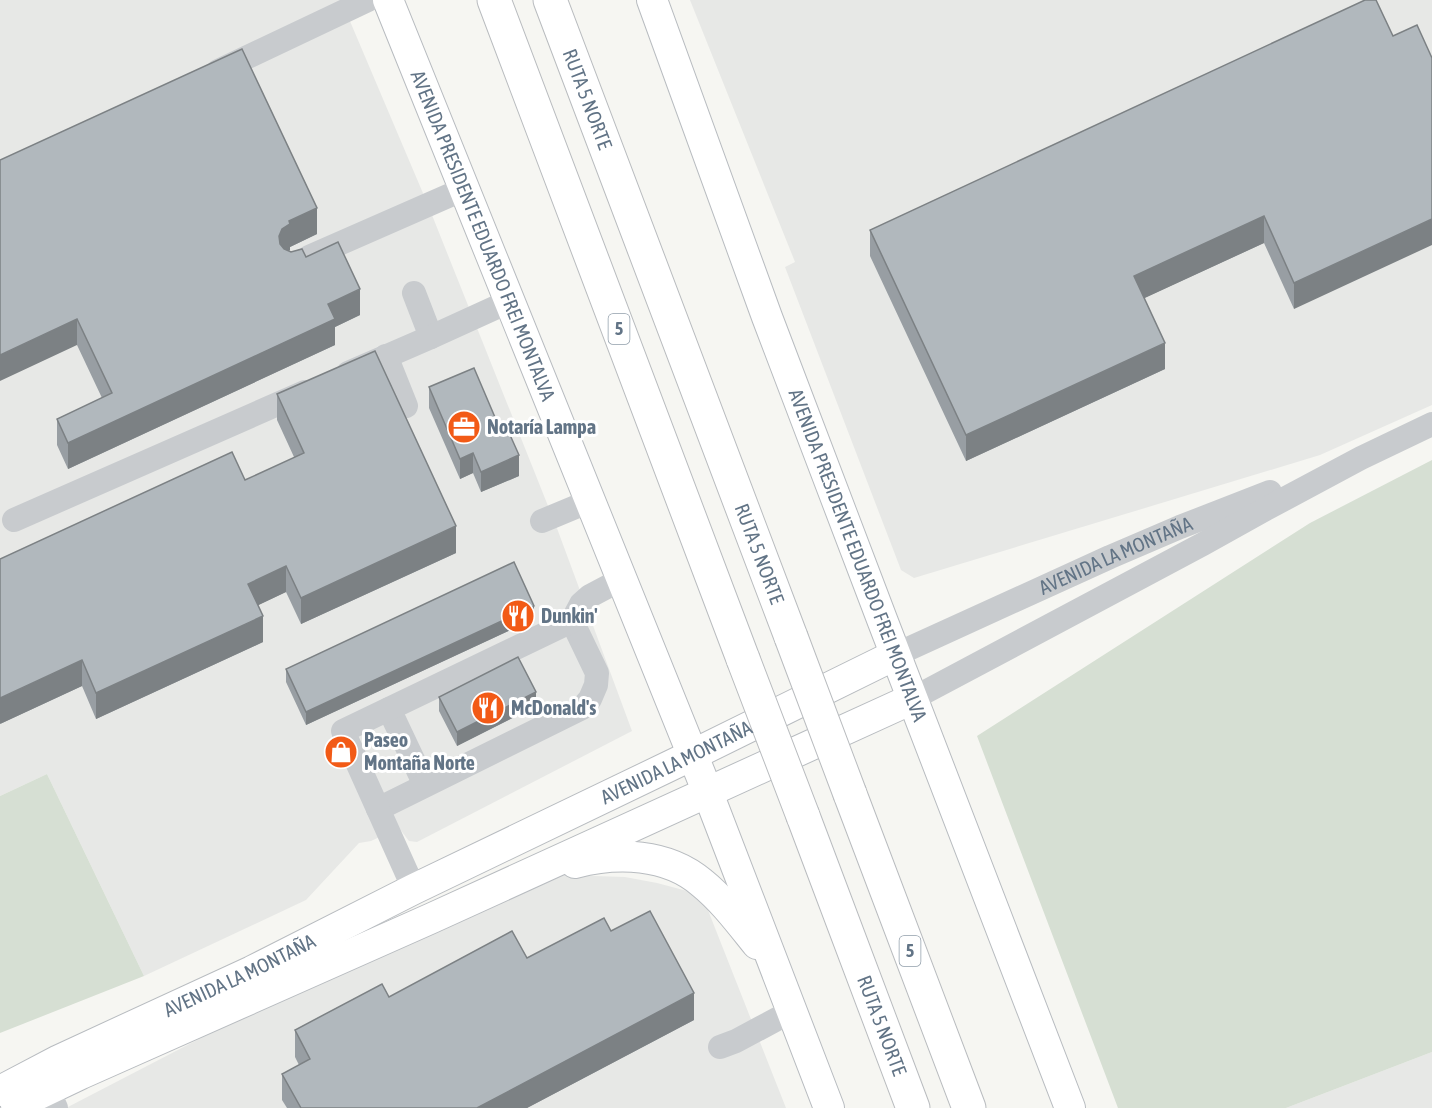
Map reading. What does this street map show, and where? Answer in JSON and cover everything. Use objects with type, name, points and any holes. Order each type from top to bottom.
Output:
[{"type":"highway","name":"RUTA 5 NORTE","points":[[494,0],[913,1108]]},
{"type":"highway","name":"RUTA 5 NORTE","points":[[550,0],[969,1108]]},
{"type":"main road","name":"AVENIDA PRESIDENTE EDUARDO FREI MONTALVA","points":[[388,0],[693,755],[829,1108]]},
{"type":"main road","name":"AVENIDA PRESIDENTE EDUARDO FREI MONTALVA","points":[[652,0],[767,317],[1070,1108]]},
{"type":"main road","name":"AVENIDA LA MONTAÑA","points":[[0,1091],[58,1060],[252,971],[414,889],[896,655]]},
{"type":"main road","name":"AVENIDA LA MONTAÑA","points":[[11,1108],[52,1099],[520,878],[912,699]]},
{"type":"main road","points":[[520,878],[601,858],[640,857],[657,860],[688,873],[701,882],[732,914],[773,963]]},
{"type":"street","points":[[203,78],[368,0]]},
{"type":"street","points":[[293,264],[464,189]]},
{"type":"street","points":[[414,293],[432,337]]},
{"type":"street","points":[[14,520],[510,301]]},
{"type":"street","points":[[386,356],[406,406]]},
{"type":"street","name":"AVENIDA LA MONTAÑA","points":[[912,699],[1361,458],[1432,424]]},
{"type":"street","name":"AVENIDA LA MONTAÑA","points":[[896,655],[1110,557],[1361,458]]},
{"type":"street","points":[[542,521],[590,501]]},
{"type":"street","points":[[414,889],[343,730],[572,621],[581,604],[590,596],[622,579]]},
{"type":"street","points":[[378,809],[582,708],[590,699],[596,685],[597,673],[572,621]]},
{"type":"street","points":[[389,709],[425,785]]},
{"type":"street","points":[[720,1047],[792,1011]]},
{"type":"shaded area","points":[[0,0],[341,0],[428,205],[558,531],[632,731],[417,842],[409,841],[399,828],[371,841],[359,843],[306,900],[144,976],[47,774],[0,796]]},
{"type":"shaded area","points":[[690,0],[1432,0],[1432,405],[1320,455],[914,578],[901,570],[785,267],[795,262]]},
{"type":"shaded area","points":[[1432,460],[1432,1052],[1286,1108],[1118,1108],[977,736],[1310,523]]},
{"type":"shaded area","points":[[47,774],[144,976],[0,1033],[0,796]]},
{"type":"shaded area","points":[[564,875],[625,877],[702,895],[786,1108],[66,1108],[226,1025]]},
{"type":"shaded area","points":[[1432,1052],[1432,1108],[1286,1108]]},
{"type":"building","points":[[1365,0],[1376,0],[1393,36],[1417,25],[1432,58],[1432,219],[1294,283],[1264,216],[1134,276],[1165,343],[966,435],[870,230]]},
{"type":"building","points":[[242,49],[317,208],[289,221],[290,224],[282,229],[279,236],[280,244],[291,252],[302,249],[306,257],[338,242],[360,289],[328,304],[335,319],[68,443],[57,419],[112,393],[77,319],[0,355],[0,160]]},
{"type":"building","points":[[375,351],[456,526],[301,598],[286,566],[248,584],[263,616],[96,693],[82,660],[0,698],[0,559],[232,452],[245,480],[304,453],[277,394]]},
{"type":"building","name":"Notaría Lampa","points":[[474,368],[500,429],[506,426],[519,455],[481,472],[473,453],[460,459],[429,387]]},
{"type":"building","points":[[514,562],[534,606],[306,712],[286,669]]},
{"type":"building","name":"McDonald's","points":[[518,657],[536,692],[457,732],[439,697]]},
{"type":"building","points":[[650,911],[694,993],[477,1108],[301,1108],[282,1074],[310,1059],[295,1030],[382,984],[389,997],[512,931],[527,958],[604,918],[611,931]]},
{"type":"place","name":"Notaría Lampa","points":[[464,427]]},
{"type":"place","name":"Dunkin'","points":[[518,616]]},
{"type":"place","name":"McDonald's","points":[[488,708]]},
{"type":"place","name":"Paseo Montaña Norte","points":[[341,752]]}]
